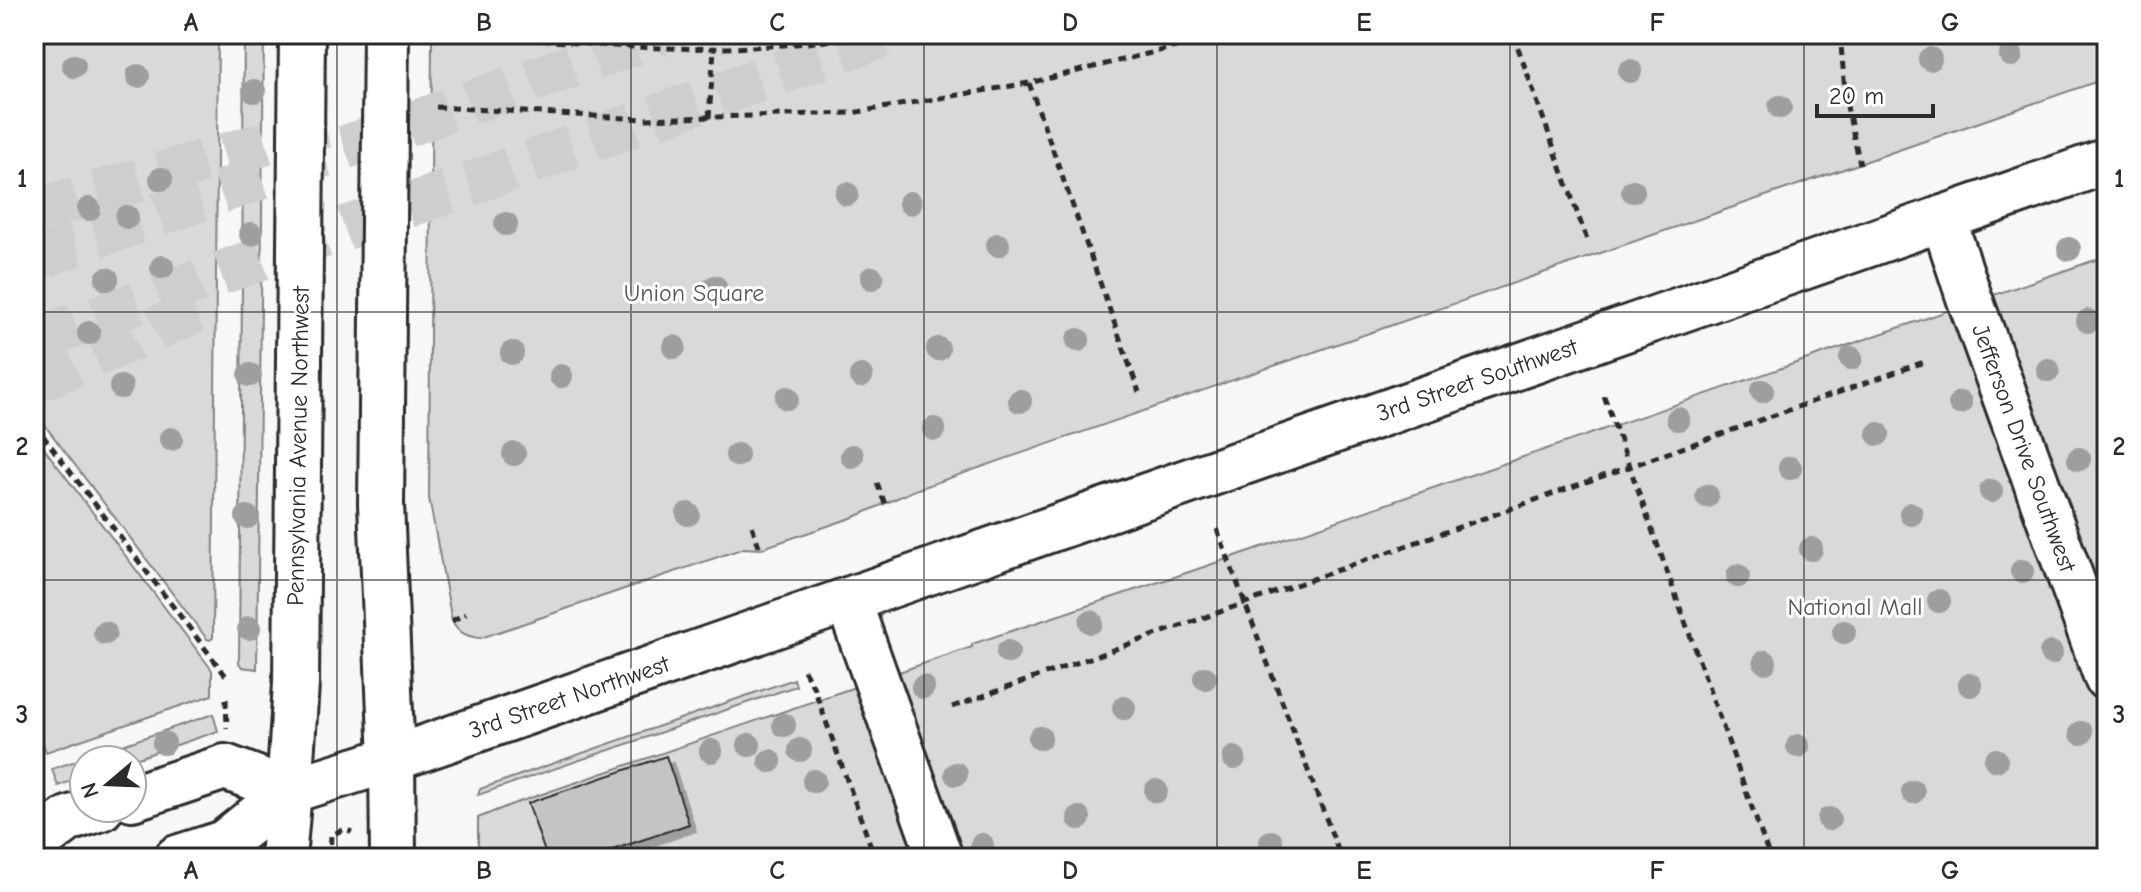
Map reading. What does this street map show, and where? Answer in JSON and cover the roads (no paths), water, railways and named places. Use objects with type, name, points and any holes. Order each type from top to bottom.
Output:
[{"type":"main road","name":"Pennsylvania Avenue Northwest","points":[[283,858],[296,684],[302,34]]},
{"type":"main road","points":[[375,849],[392,759],[381,504],[386,34]]},
{"type":"main road","name":"3rd Street Southwest","points":[[848,600],[2107,161]]},
{"type":"main road","name":"Jefferson Drive Southwest","points":[[1943,218],[2107,678]]},
{"type":"main road","name":"3rd Street Northwest","points":[[177,858],[224,843],[289,791],[392,759],[848,600]]},
{"type":"main road","points":[[848,600],[940,858]]},
{"type":"main road","points":[[148,793],[225,767],[289,791]]},
{"type":"main road","points":[[34,845],[68,819]]},
{"type":"tunnel","points":[[34,259],[661,34]]},
{"type":"tunnel","points":[[34,340],[887,34]]},
{"type":"tunnel","points":[[34,211],[325,126]]},
{"type":"tunnel","points":[[34,382],[211,304]]},
{"type":"park label","name":"Union Square","points":[[694,293]]},
{"type":"park label","name":"National Mall","points":[[1855,607]]}]
